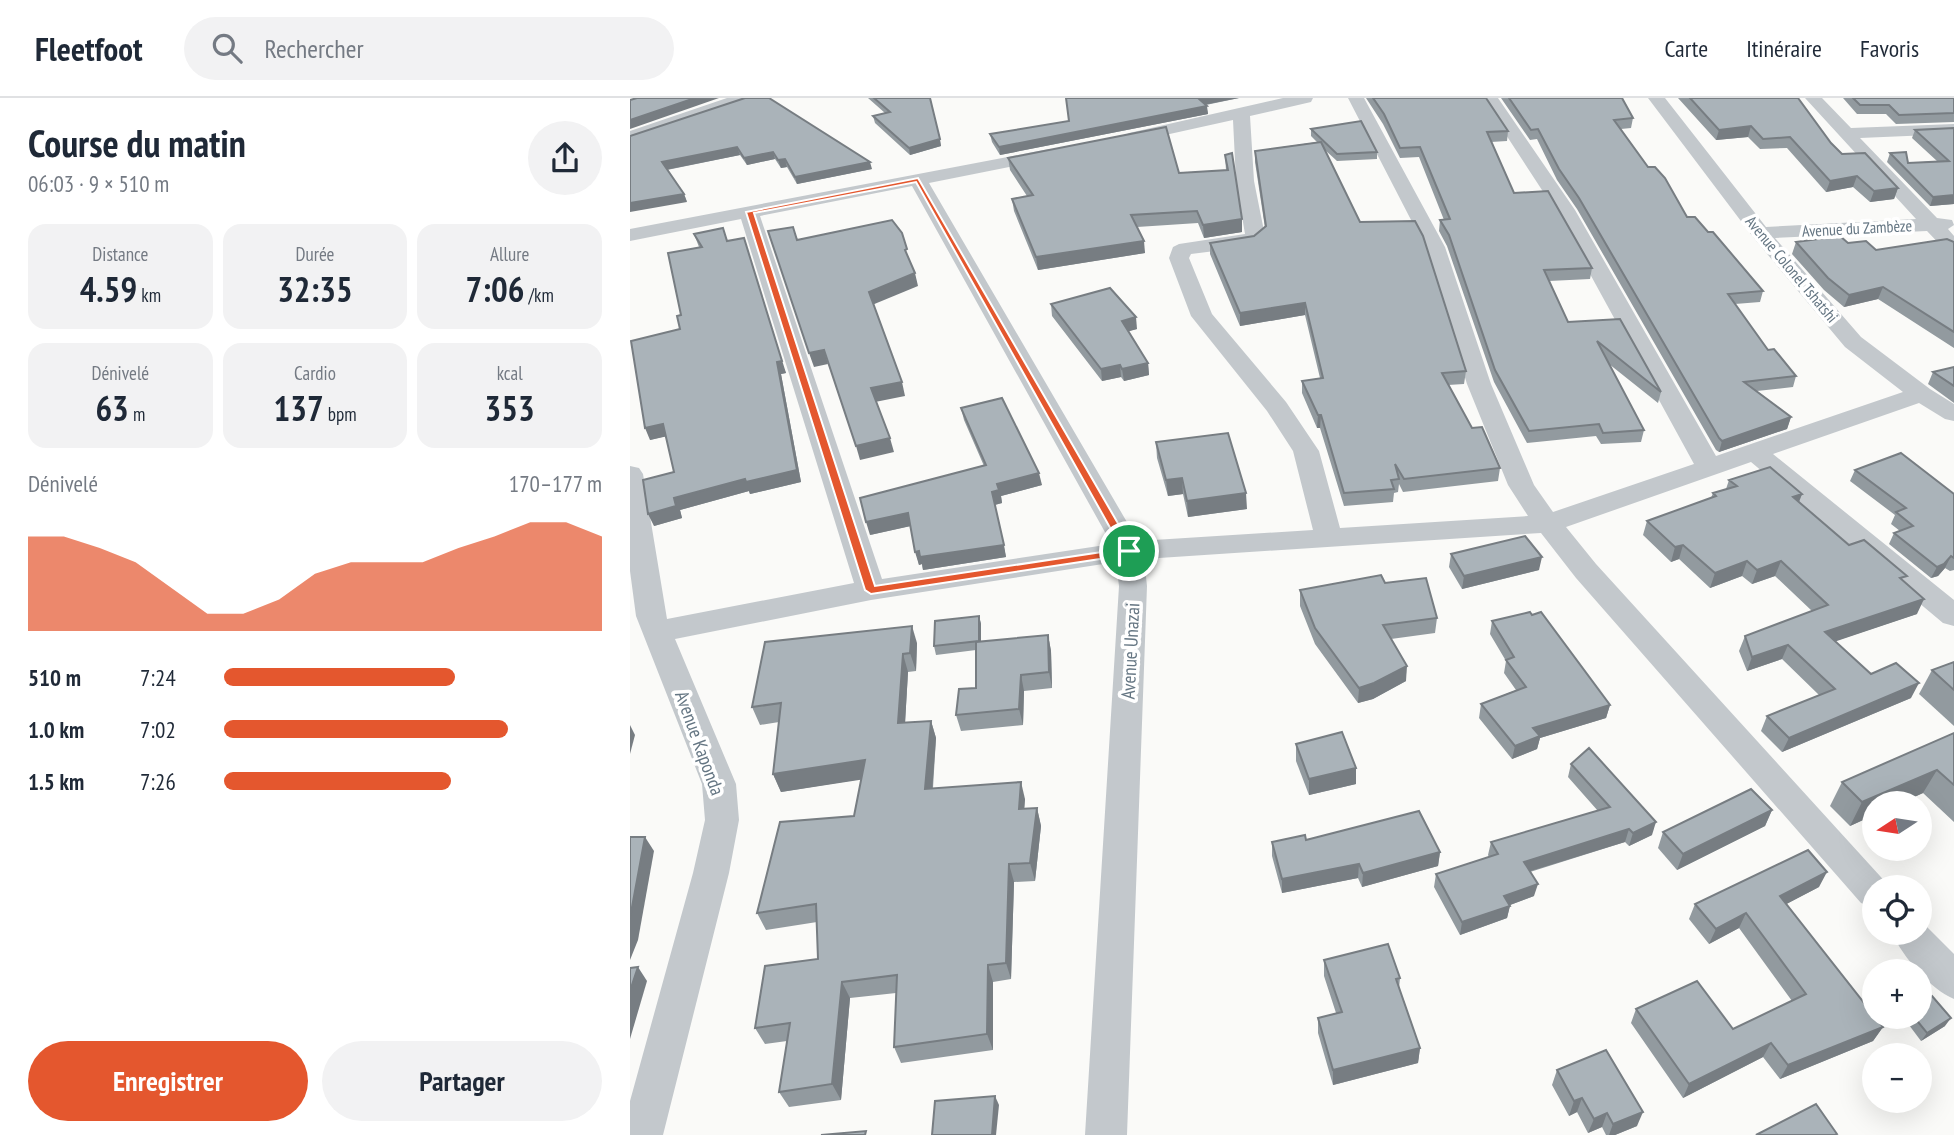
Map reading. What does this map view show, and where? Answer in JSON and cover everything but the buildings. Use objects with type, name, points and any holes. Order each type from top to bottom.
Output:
[{"type":"street","points":[[630,136],[743,98]]},
{"type":"street","points":[[1105,143],[1305,98]]},
{"type":"street","points":[[1356,98],[1435,247],[1479,384],[1521,485],[1547,524],[1595,582],[1862,879]]},
{"type":"street","points":[[1490,98],[1565,210],[1709,467]]},
{"type":"street","name":"Avenue Colonel Tshatshi","points":[[1656,98],[1760,233],[1853,342],[1921,394],[1954,414]]},
{"type":"street","points":[[1813,98],[1954,248]]},
{"type":"street","points":[[1241,114],[1245,181],[1255,236],[1247,242],[1186,248],[1180,251],[1179,258],[1202,316],[1277,407],[1306,451],[1329,539]]},
{"type":"street","points":[[1847,133],[1954,129]]},
{"type":"street","points":[[630,235],[1065,151]]},
{"type":"street","name":"Avenue Unazai","points":[[918,180],[1129,551],[1133,586],[1106,1135]]},
{"type":"street","points":[[749,212],[871,590]]},
{"type":"street","name":"Avenue du Zambèze","points":[[1760,233],[1954,224]]},
{"type":"street","points":[[657,632],[871,590],[1129,551],[1547,524],[1921,394]]},
{"type":"street","points":[[1754,451],[1954,616]]},
{"type":"street","name":"Avenue Kaponda","points":[[630,474],[651,617],[719,784],[722,820],[711,873],[642,1135]]},
{"type":"street","points":[[1922,945],[1954,981]]},
{"type":"route","points":[[918,180],[1129,551],[871,590],[749,212],[918,180]]}]
